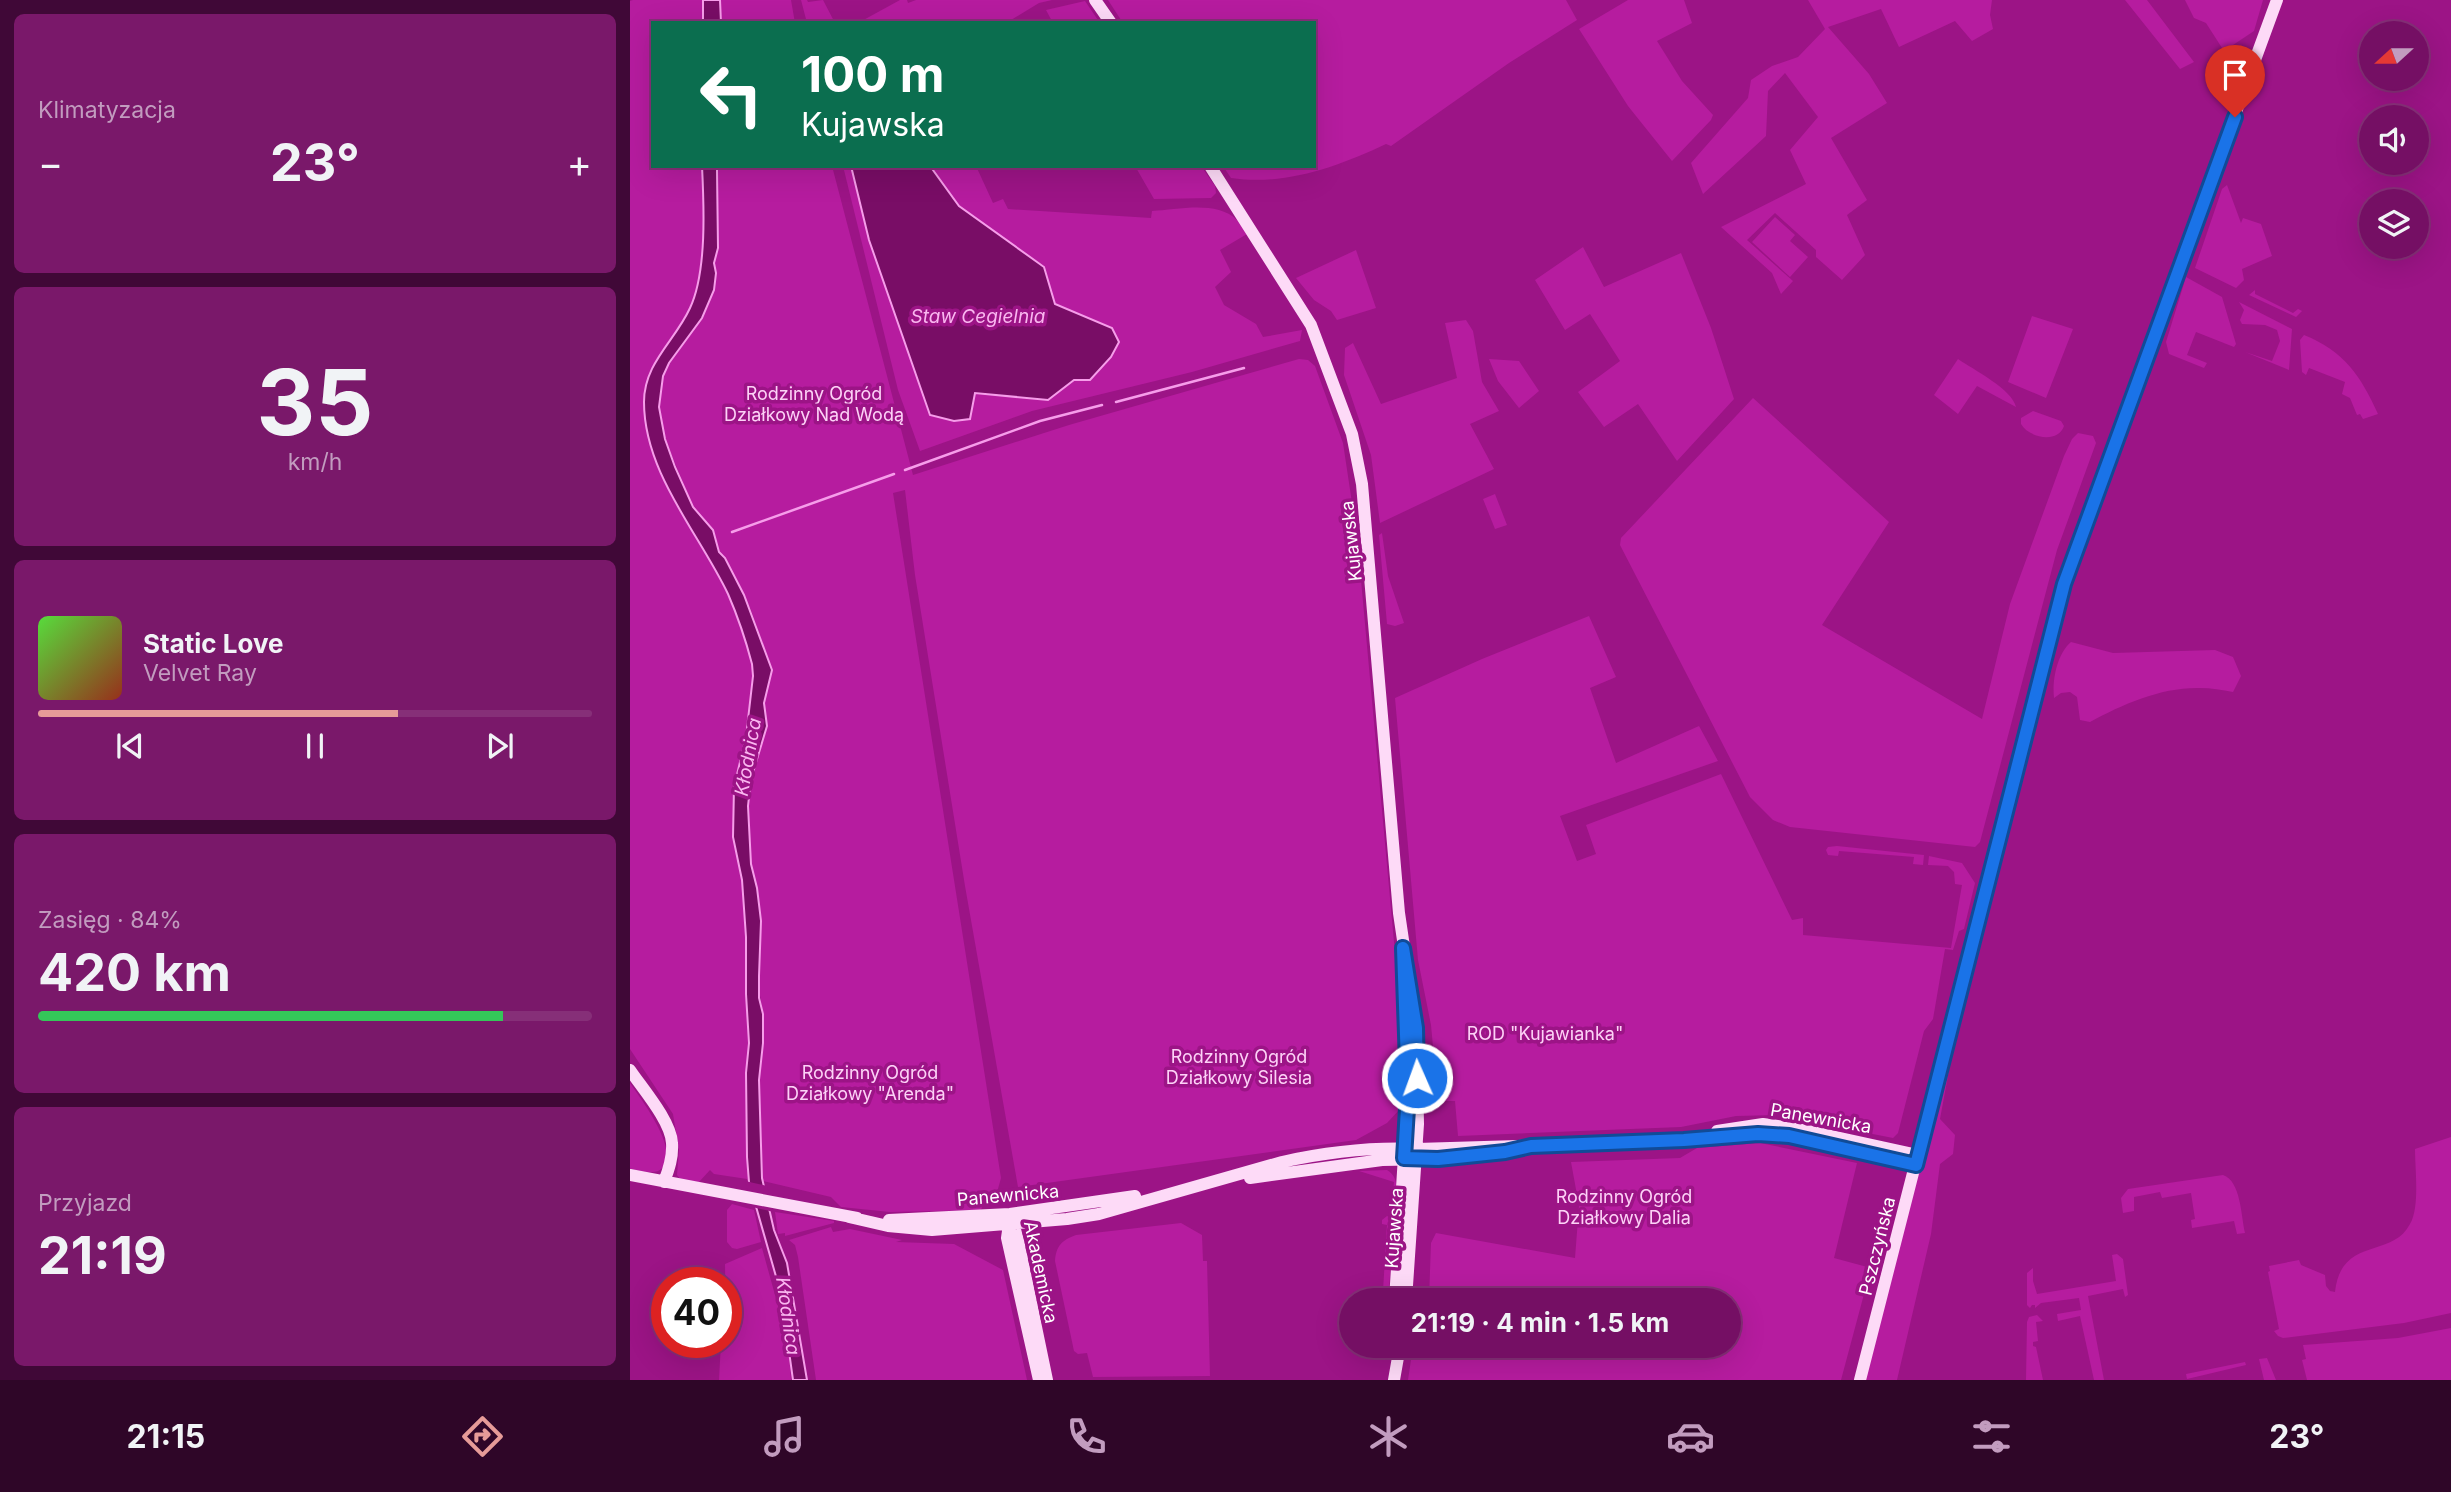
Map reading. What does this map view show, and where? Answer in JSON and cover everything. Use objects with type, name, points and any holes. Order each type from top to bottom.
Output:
[{"type":"street","points":[[1095,0],[1110,21]]},
{"type":"street","name":"Pszczyńska","points":[[1860,1380],[2051,630],[2069,570],[2277,0]]},
{"type":"street","name":"Kujawska","points":[[1211,168],[1311,325],[1352,434],[1362,484],[1403,948],[1416,1028],[1406,1288]]},
{"type":"street","points":[[630,1070],[665,1122],[673,1141],[671,1162],[664,1182]]},
{"type":"street","name":"Panewnicka","points":[[1218,1181],[1410,1154],[1676,1141],[1739,1126],[1763,1124],[1799,1129],[1917,1160]]},
{"type":"street","name":"Panewnicka","points":[[630,1175],[907,1229],[932,1230],[988,1226],[1169,1192],[1309,1156],[1374,1148],[1438,1159],[1505,1152],[1531,1146]]},
{"type":"street","points":[[1382,1160],[1397,1169],[1408,1186],[1422,1166],[1438,1159]]},
{"type":"street","name":"Kujawska","points":[[1396,1288],[1408,1186]]},
{"type":"street","name":"Panewnicka","points":[[849,1217],[1031,1222],[1098,1213],[1169,1192]]},
{"type":"street","name":"Akademicka","points":[[1011,1220],[1007,1238],[1039,1380]]},
{"type":"street","name":"Akademicka","points":[[1011,1220],[1019,1245],[1046,1380]]},
{"type":"street","points":[[1019,1245],[1023,1227],[1031,1222]]},
{"type":"street","points":[[988,1226],[1007,1238]]},
{"type":"street","points":[[1392,1358],[1392,1380]]},
{"type":"street","points":[[1392,1380],[1397,1358]]},
{"type":"green space","points":[[703,0],[703,21],[651,21],[651,168],[702,168],[703,238],[699,276],[690,308],[649,376],[644,402],[646,428],[653,453],[663,477],[728,594],[752,664],[746,737],[734,787],[733,837],[742,880],[746,937],[749,1182],[747,1179],[714,1174],[710,1170],[699,1182],[681,1180],[677,1175],[679,1150],[673,1114],[630,1049],[630,1]]},
{"type":"green space","points":[[720,0],[791,0],[795,21],[721,21]]},
{"type":"green space","points":[[801,0],[823,0],[834,21],[806,21]]},
{"type":"green space","points":[[900,0],[907,0],[908,3],[916,0],[1052,0],[1039,3],[1009,21],[862,21]]},
{"type":"green space","points":[[1108,0],[1566,0],[1577,20],[1509,63],[1391,146],[1386,144],[1310,173],[1251,180],[1231,178],[1224,168],[1316,168],[1316,21],[1122,21]]},
{"type":"green space","points":[[1628,0],[1684,0],[1692,23],[1657,41],[1682,81],[1713,115],[1672,161],[1628,106],[1579,29]]},
{"type":"green space","points":[[1808,0],[1992,0],[1990,15],[1993,29],[1972,41],[1955,21],[1899,47],[1881,9],[1828,27],[1869,74],[1887,103],[1831,138],[1867,200],[1847,215],[1865,255],[1842,280],[1816,257],[1816,250],[1775,213],[1747,240],[1793,281],[1781,294],[1772,273],[1721,227],[1806,184],[1790,150],[1818,117],[1785,73],[1768,91],[1766,136],[1703,194],[1691,163],[1748,98],[1751,80],[1772,66],[1798,57],[1825,29]]},
{"type":"green space","points":[[2125,0],[2147,0],[2194,62],[2180,69]]},
{"type":"green space","points":[[2185,0],[2263,0],[2254,31],[2224,51],[2206,23],[2194,18]]},
{"type":"green space","points":[[1085,1],[1099,21],[1052,21],[1046,10]]},
{"type":"green space","points":[[717,168],[833,168],[913,475],[1069,425],[1299,359],[1308,360],[1315,366],[1343,443],[1357,536],[1395,953],[1400,1050],[1400,1109],[1387,1123],[1356,1140],[1018,1187],[965,886],[915,575],[905,490],[893,493],[1001,1178],[996,1196],[984,1201],[981,1210],[890,1212],[841,1207],[831,1197],[763,1181],[759,1080],[763,1043],[763,1014],[759,989],[761,921],[751,864],[748,806],[751,779],[767,727],[764,703],[772,670],[751,610],[725,558],[719,552],[713,530],[693,507],[665,439],[659,407],[663,375],[714,290],[714,263],[718,248]]},
{"type":"green space","points":[[843,168],[851,168],[869,240],[930,415],[974,393],[1048,400],[1074,379],[1112,328],[1055,304],[1044,267],[959,206],[931,168],[977,168],[993,203],[1003,199],[1008,209],[1151,218],[1152,211],[1185,208],[1219,210],[1238,221],[1247,234],[1220,250],[1231,272],[1215,287],[1224,305],[1256,324],[1263,337],[1302,330],[1300,341],[1192,372],[1032,411],[920,451],[898,390]]},
{"type":"green space","points":[[1136,168],[1202,168],[1215,186],[1216,193],[1211,198],[1154,199]]},
{"type":"green space","points":[[2227,185],[2241,223],[2243,218],[2261,224],[2272,256],[2242,269],[2244,280],[2236,288],[2195,268],[2222,189]]},
{"type":"green space","points":[[1775,217],[1795,235],[1790,241],[1808,257],[1790,277],[1752,242]]},
{"type":"green space","points":[[1583,247],[1604,287],[1681,253],[1711,328],[1734,399],[1677,461],[1638,404],[1604,427],[1578,392],[1620,361],[1590,314],[1565,330],[1535,280]]},
{"type":"green space","points":[[1356,250],[1376,308],[1337,320],[1331,311],[1314,300],[1296,278]]},
{"type":"green space","points":[[2186,277],[2222,297],[2236,344],[2234,347],[2196,332],[2187,355],[2207,363],[2204,368],[2169,354],[2166,342]]},
{"type":"green space","points":[[2255,290],[2255,294],[2293,313],[2298,309],[2302,311],[2296,317],[2249,295]]},
{"type":"green space","points":[[2239,302],[2292,329],[2289,370],[2245,352],[2272,361],[2280,341],[2277,330],[2265,325],[2242,324],[2240,320],[2244,310]]},
{"type":"green space","points":[[2032,316],[2073,329],[2046,398],[2008,382]]},
{"type":"green space","points":[[1466,320],[1473,331],[1482,382],[1499,411],[1470,424],[1494,469],[1380,523],[1371,455],[1344,375],[1345,348],[1353,343],[1381,404],[1457,378],[1445,323]]},
{"type":"green space","points":[[2304,335],[2330,349],[2350,366],[2378,414],[2363,419],[2360,414],[2357,415],[2350,398],[2342,394],[2345,382],[2309,368],[2306,375],[2302,372],[2300,340]]},
{"type":"green space","points":[[1489,359],[1519,361],[1539,391],[1519,408],[1498,381]]},
{"type":"green space","points":[[1958,359],[2008,393],[2016,407],[1977,386],[1958,414],[1934,395]]},
{"type":"green space","points":[[1753,398],[1889,522],[1822,625],[1982,719],[2010,604],[2064,456],[2078,433],[2093,436],[2096,443],[2057,550],[1980,842],[1975,847],[1790,827],[1773,820],[1750,797],[1620,545],[1621,538]]},
{"type":"green space","points":[[2033,411],[2061,421],[2064,426],[2061,432],[2050,437],[2030,433],[2021,424],[2021,418]]},
{"type":"green space","points":[[1495,494],[1507,525],[1495,529],[1483,499]]},
{"type":"green space","points":[[1382,533],[1388,576],[1404,623],[1395,626],[1387,624],[1379,535]]},
{"type":"green space","name":"ROD \"Kujawianka\"","points":[[1589,616],[1616,677],[1590,688],[1616,763],[1699,726],[1718,761],[1560,816],[1577,861],[1596,854],[1586,825],[1721,774],[1792,920],[1803,918],[1803,935],[1951,948],[1962,885],[1955,884],[1954,872],[1948,866],[1928,865],[1929,856],[1962,863],[1975,883],[1964,929],[1959,931],[1953,950],[1945,949],[1933,1019],[1924,1031],[1898,1133],[1893,1138],[1777,1115],[1736,1116],[1681,1127],[1458,1136],[1455,1101],[1438,1101],[1431,1025],[1418,960],[1395,698]]},
{"type":"green space","points":[[2071,642],[2113,653],[2215,650],[2233,657],[2241,676],[2233,692],[2204,688],[2171,690],[2129,703],[2090,722],[2080,720],[2077,697],[2070,692],[2061,693],[2054,698],[2057,668],[2062,653]]},
{"type":"green space","points":[[1828,847],[1924,855],[1923,865],[1913,864],[1914,857],[1839,851],[1838,856],[1828,855]]},
{"type":"green space","points":[[1950,1029],[1952,1054],[1940,1119],[1955,1135],[1953,1154],[1940,1164],[1931,1234],[1897,1380],[1860,1380]]},
{"type":"green space","points":[[630,1083],[651,1114],[664,1141],[667,1153],[665,1164],[658,1171],[630,1169]]},
{"type":"green space","points":[[2451,1137],[2451,1313],[2404,1323],[2283,1338],[2278,1336],[2274,1331],[2279,1329],[2269,1266],[2299,1260],[2301,1265],[2325,1275],[2326,1286],[2335,1292],[2339,1274],[2347,1263],[2357,1255],[2392,1242],[2402,1235],[2410,1224],[2416,1198],[2415,1149]]},
{"type":"green space","name":"Rodzinny Ogród Działkowy Dalia","points":[[1760,1143],[1857,1163],[1834,1258],[1871,1268],[1841,1380],[1408,1380],[1411,1358],[1741,1358],[1741,1288],[1429,1288],[1431,1243],[1436,1233],[1575,1258],[1579,1206],[1571,1162],[1680,1158],[1697,1148]]},
{"type":"green space","points":[[1387,1170],[1394,1177],[1396,1185],[1395,1203],[1392,1205],[1394,1182],[1359,1171]]},
{"type":"green space","points":[[2223,1175],[2237,1192],[2245,1233],[2237,1234],[2234,1221],[2192,1228],[2191,1220],[2195,1219],[2191,1193],[2162,1198],[2160,1192],[2134,1197],[2134,1211],[2123,1213],[2121,1198],[2128,1189]]},
{"type":"green space","points":[[732,1204],[754,1210],[761,1242],[737,1249],[727,1242],[727,1210]]},
{"type":"green space","points":[[775,1212],[834,1223],[785,1236],[785,1233],[778,1234]]},
{"type":"green space","points":[[1387,1216],[1394,1219],[1389,1288],[1383,1288],[1387,1225],[1382,1224],[1382,1220]]},
{"type":"green space","points":[[1181,1223],[1202,1235],[1203,1261],[1207,1261],[1210,1376],[1093,1377],[1087,1353],[1078,1354],[1074,1351],[1055,1261],[1058,1248],[1063,1241],[1076,1235]]},
{"type":"green space","points":[[831,1227],[833,1232],[850,1229],[902,1240],[896,1242],[954,1244],[1003,1270],[1027,1380],[816,1380],[798,1257],[795,1245],[789,1240]]},
{"type":"green space","points":[[762,1248],[788,1342],[791,1380],[719,1380],[720,1358],[742,1358],[742,1267],[725,1267],[725,1264]]},
{"type":"green space","points":[[2117,1254],[2123,1259],[2128,1295],[2125,1297],[2123,1289],[2088,1296],[2104,1380],[2094,1380],[2080,1316],[2058,1321],[2057,1314],[2081,1310],[2079,1298],[2041,1303],[2030,1308],[2027,1305],[2027,1273],[2033,1268],[2037,1294],[2116,1281],[2112,1255]]},
{"type":"green space","points":[[2037,1315],[2043,1321],[2036,1322],[2038,1341],[2033,1342],[2033,1346],[2036,1347],[2043,1380],[2026,1380],[2027,1322],[2029,1317]]},
{"type":"green space","points":[[2451,1328],[2451,1380],[2307,1380],[2302,1360],[2306,1359],[2303,1345],[2398,1338]]},
{"type":"green space","points":[[2267,1358],[2276,1380],[2264,1380],[2259,1359]]},
{"type":"green space","points":[[2245,1362],[2246,1365],[2187,1379],[2186,1374]]},
{"type":"water","points":[[703,0],[720,0],[721,21],[703,21]]},
{"type":"water","name":"Kłodnica","points":[[702,168],[717,168],[718,248],[714,263],[714,290],[702,318],[669,363],[663,376],[659,407],[665,439],[675,467],[693,507],[713,530],[719,552],[725,558],[744,595],[772,670],[764,703],[767,726],[751,779],[748,806],[751,864],[761,921],[759,998],[763,1014],[763,1043],[759,1080],[762,1178],[774,1230],[787,1263],[807,1380],[793,1380],[781,1294],[749,1182],[747,1157],[746,1073],[749,1043],[746,937],[742,880],[733,837],[734,787],[746,737],[752,664],[728,594],[663,478],[646,428],[644,402],[649,376],[684,320],[695,293],[702,258]]},
{"type":"water","name":"Staw Cegielnia","points":[[851,168],[931,168],[959,206],[1044,267],[1055,304],[1112,328],[1119,342],[1111,357],[1090,380],[1074,380],[1048,400],[975,393],[970,419],[954,421],[930,415],[869,240]]},
{"type":"pier","points":[[745,1181],[767,1186],[774,1212],[752,1207]]},
{"type":"waterway","points":[[1116,402],[1244,368]]},
{"type":"waterway","points":[[905,470],[1040,421],[1102,405]]},
{"type":"waterway","points":[[732,532],[894,474]]},
{"type":"route","points":[[1417,1078],[1416,1028],[1403,948],[1408,1060],[1404,1158],[1438,1159],[1505,1152],[1531,1146],[1758,1134],[1789,1136],[1916,1165],[2064,584],[2235,117]]},
{"type":"park label","name":"Rodzinny Ogród Działkowy Nad Wodą","points":[[814,403]]},
{"type":"park label","name":"Rodzinny Ogród Działkowy Silesia","points":[[1239,1066]]},
{"type":"park label","name":"Rodzinny Ogród Działkowy \"Arenda\"","points":[[870,1082]]}]
